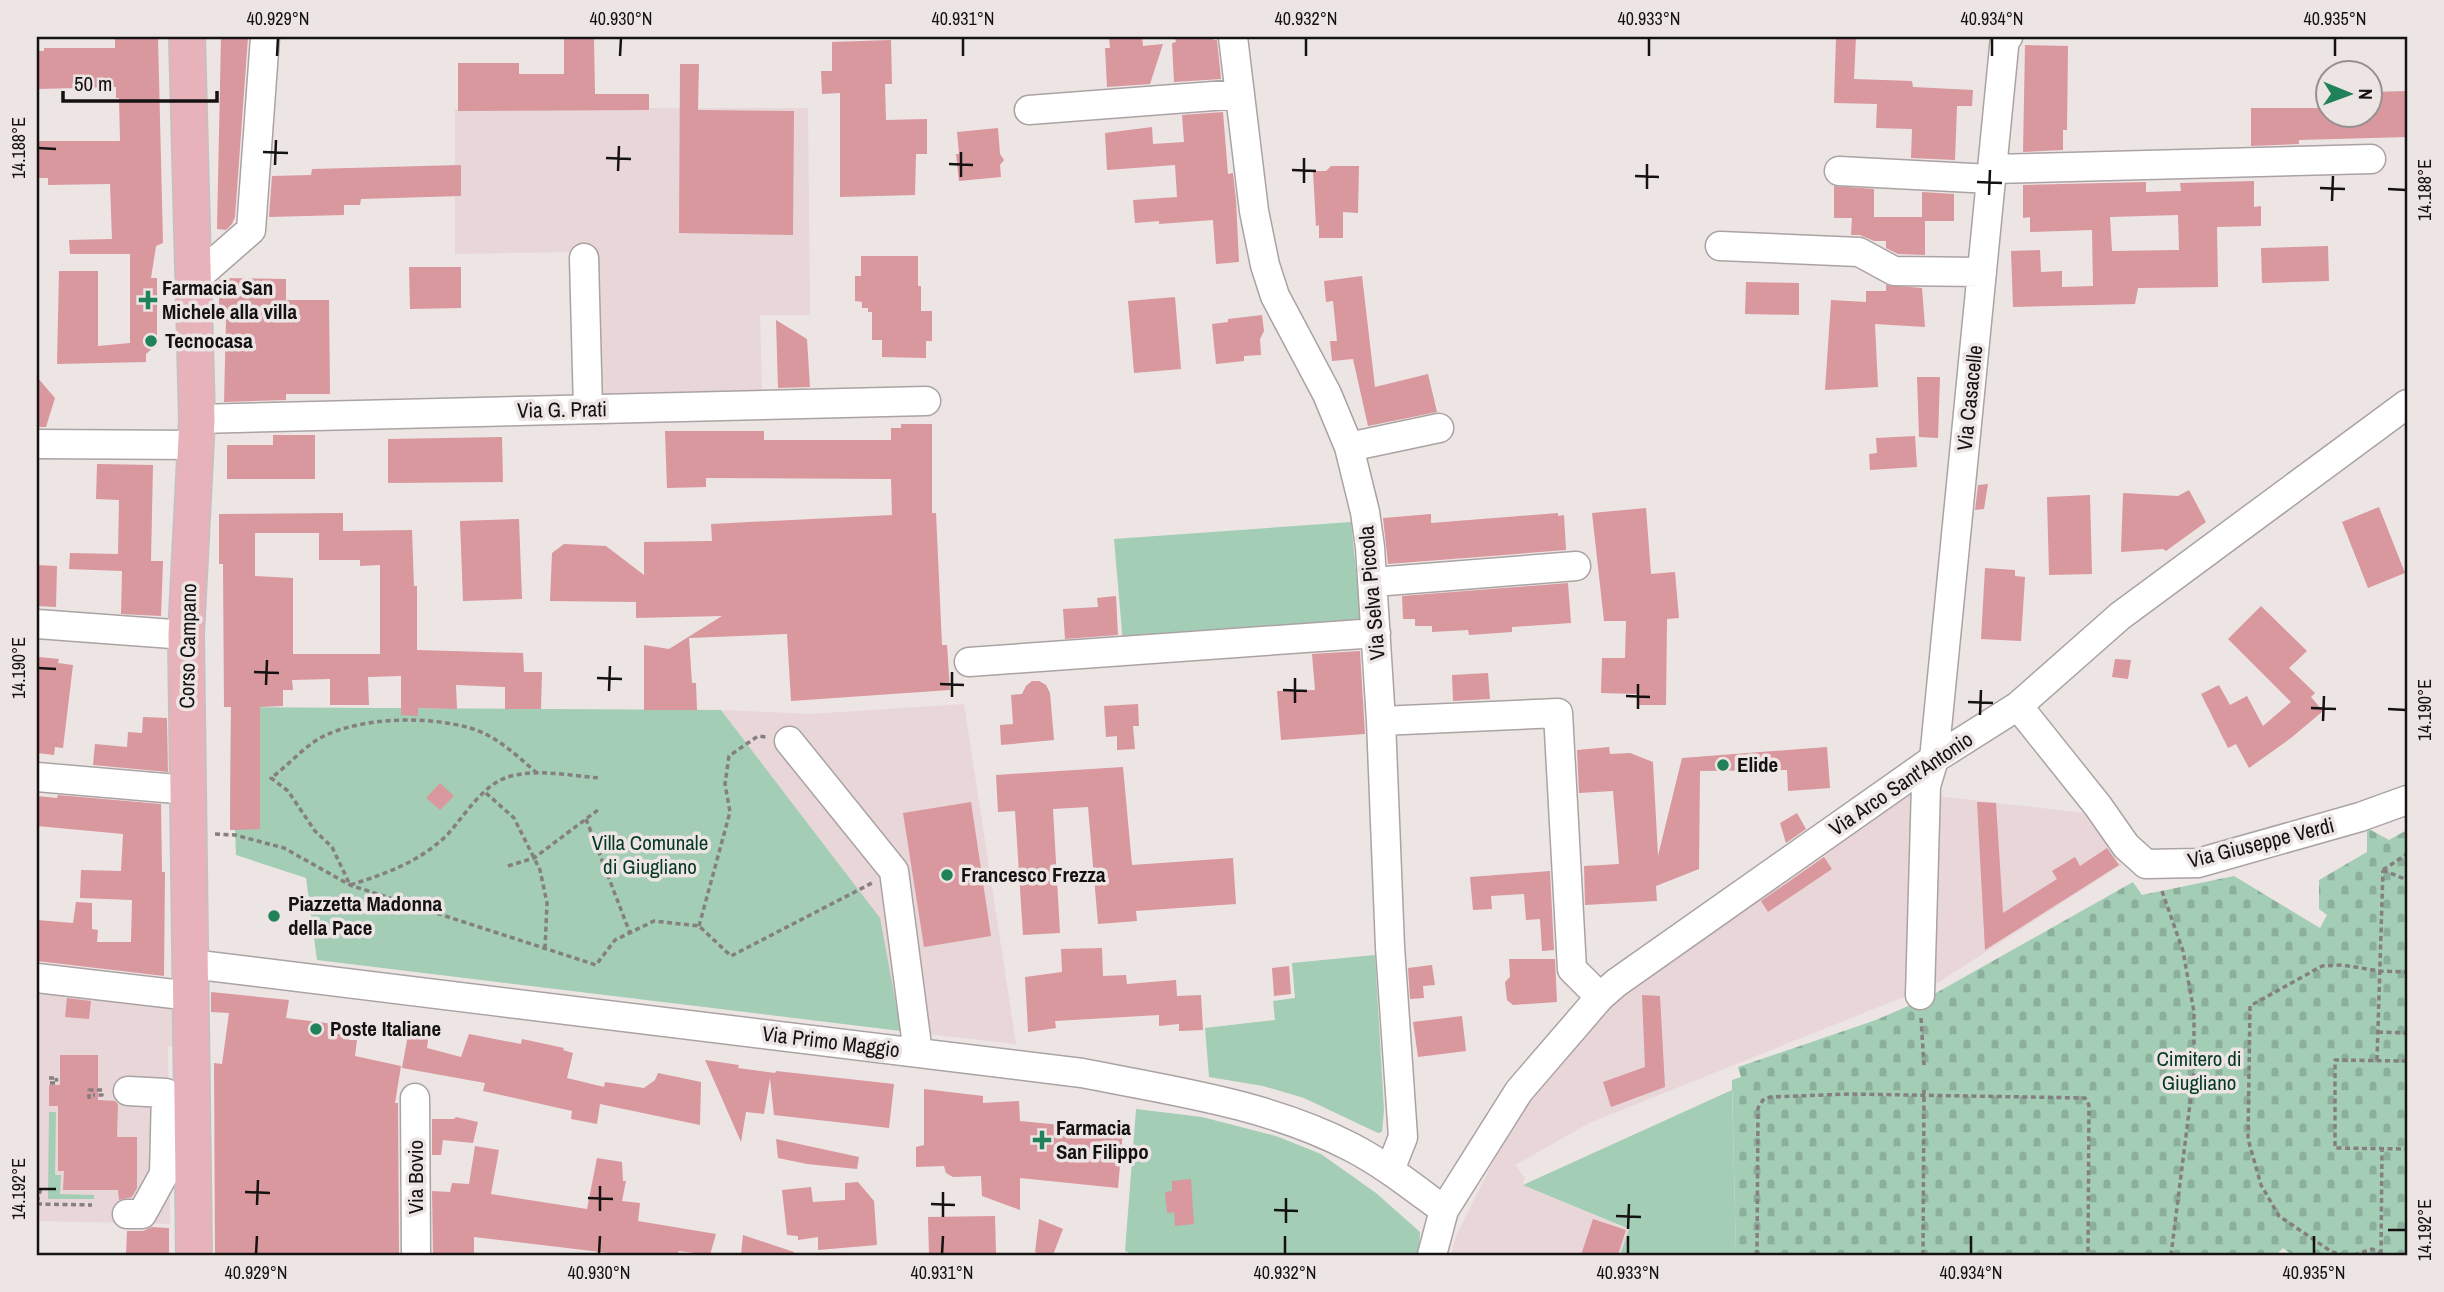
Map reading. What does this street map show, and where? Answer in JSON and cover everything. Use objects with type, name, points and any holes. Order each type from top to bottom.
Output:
[{"type":"main road","name":"Corso Campano","points":[[187,37],[195,279],[196,432],[186,635],[191,980],[179,1165],[194,1255]]},
{"type":"street","points":[[195,279],[251,230],[265,37]]},
{"type":"street","name":"Via Selva Piccola","points":[[1233,37],[1254,211],[1265,265],[1275,296],[1327,394],[1349,447],[1365,512],[1374,582],[1390,947],[1403,1137],[1391,1170]]},
{"type":"street","name":"Via Casacelle","points":[[1920,995],[1926,786],[1934,759],[2007,37]]},
{"type":"street","points":[[1029,110],[1240,94]]},
{"type":"street","points":[[1839,171],[1992,174],[2371,159]]},
{"type":"street","points":[[1720,246],[1859,252],[1894,271],[1982,272]]},
{"type":"street","points":[[584,258],[588,410]]},
{"type":"street","name":"Via G. Prati","points":[[37,444],[196,432],[588,410],[926,401]]},
{"type":"street","name":"Via Arco Sant'Antonio","points":[[1432,1255],[1444,1210],[1519,1091],[1600,997],[1616,983],[1934,759],[2018,706],[2120,616],[2407,404]]},
{"type":"street","points":[[1349,447],[1439,428]]},
{"type":"street","points":[[1374,582],[1576,566]]},
{"type":"street","points":[[37,624],[186,635]]},
{"type":"street","points":[[969,662],[1376,633]]},
{"type":"street","name":"Via Giuseppe Verdi","points":[[2018,706],[2098,806],[2126,846],[2147,864],[2198,863],[2360,817],[2407,800]]},
{"type":"street","points":[[1381,721],[1558,713],[1572,969],[1600,997]]},
{"type":"street","points":[[789,741],[894,871],[918,1053]]},
{"type":"street","points":[[37,777],[188,790]]},
{"type":"street","name":"Via Primo Maggio","points":[[37,978],[191,980],[918,1053],[1082,1073],[1219,1101],[1292,1122],[1351,1146],[1391,1170],[1444,1210]]},
{"type":"street","points":[[127,1214],[142,1214],[164,1174],[179,1165],[166,1093],[128,1091]]},
{"type":"street","name":"Via Bovio","points":[[415,1098],[416,1255]]},
{"type":"path","points":[[350,885],[332,847],[315,831],[288,791],[271,778],[325,735],[371,722],[424,720],[471,728],[504,746],[537,773]]},
{"type":"path","points":[[699,926],[730,812],[725,784],[729,757],[758,736],[789,741]]},
{"type":"path","points":[[350,885],[387,873],[423,854],[446,835],[474,801],[506,778],[537,773],[600,778]]},
{"type":"path","points":[[486,793],[514,818],[540,870],[548,903],[545,948]]},
{"type":"path","points":[[508,866],[534,858],[598,810]]},
{"type":"path","points":[[586,819],[630,933]]},
{"type":"path","points":[[189,832],[235,835],[284,848],[350,885],[596,965],[615,940],[654,921],[699,926],[731,956],[894,871]]},
{"type":"path","points":[[2383,870],[2407,855]]},
{"type":"path","points":[[2383,870],[2407,880]]},
{"type":"path","points":[[2377,1060],[2383,870]]},
{"type":"path","points":[[2162,891],[2183,951],[2194,1012],[2194,1072],[2172,1255]]},
{"type":"path","points":[[2346,1255],[2332,1252],[2279,1216],[2261,1185],[2248,1139],[2250,1006],[2322,966],[2342,965],[2407,972]]},
{"type":"path","points":[[1920,995],[1924,1065]]},
{"type":"path","points":[[2378,1032],[2407,1032]]},
{"type":"path","points":[[2407,1060],[2335,1060],[2335,1148],[2407,1149]]},
{"type":"path","points":[[1923,1255],[1924,1090]]},
{"type":"path","points":[[1757,1255],[1758,1108],[1763,1100],[1778,1096],[1850,1094],[2085,1098],[2090,1105],[2088,1255]]},
{"type":"path","points":[[2354,1255],[2372,1249],[2383,1254],[2382,1149]]},
{"type":"path","points":[[41,1188],[37,1203],[92,1205]]},
{"type":"path","points":[[2393,1255],[2407,1254]]},
{"type":"shaded area","points":[[808,108],[810,315],[760,315],[762,392],[579,395],[569,252],[455,254],[455,109]]},
{"type":"shaded area","points":[[964,704],[1016,1044],[901,1031],[879,918],[721,710],[810,714]]},
{"type":"shaded area","points":[[1902,792],[2085,813],[2121,865],[1936,984],[1589,1123],[1515,1165],[1525,1178],[1523,1185],[1629,1230],[1620,1255],[1451,1255],[1456,1236],[1514,1120],[1542,1081],[1624,987]]},
{"type":"shaded area","points":[[37,985],[185,1002],[185,1049],[168,1046],[170,1224],[37,1221]]},
{"type":"green space","points":[[1351,522],[1362,628],[1123,643],[1114,539]]},
{"type":"green space","name":"Villa Comunale di Giugliano","points":[[231,707],[721,710],[880,918],[901,1031],[317,960],[306,878],[236,855],[235,830],[230,829]]},
{"type":"green space","name":"Cimitero di Giugliano","points":[[2367,828],[2389,840],[2407,830],[2407,1255],[2292,1255],[2283,1248],[2276,1255],[1736,1255],[1732,1080],[1741,1077],[1738,1067],[1876,1020],[1929,997],[2133,882],[2142,895],[2234,876],[2320,928],[2327,915],[2319,909],[2319,880],[2367,852]]},
{"type":"green space","points":[[1375,955],[1384,1110],[1382,1132],[1378,1133],[1304,1098],[1263,1086],[1209,1077],[1205,1028],[1275,1020],[1273,1001],[1295,998],[1292,963]]},
{"type":"green space","points":[[1732,1090],[1736,1255],[1620,1255],[1629,1229],[1523,1185]]},
{"type":"green space","points":[[1136,1109],[1202,1117],[1276,1136],[1321,1154],[1376,1193],[1420,1232],[1419,1255],[1134,1255],[1125,1251]]},
{"type":"green space","points":[[49,1112],[56,1112],[55,1175],[61,1175],[60,1194],[94,1195],[94,1199],[48,1199]]},
{"type":"building","points":[[115,37],[158,37],[163,243],[156,246],[151,278],[157,278],[157,344],[146,354],[146,362],[57,364],[59,271],[98,271],[98,346],[130,343],[130,254],[70,254],[69,240],[112,239],[110,184],[48,185],[48,178],[37,178],[37,141],[120,141],[119,98],[116,98],[116,87],[37,89],[37,51],[44,51],[44,48],[115,48]]},
{"type":"building","points":[[221,37],[248,37],[235,217],[226,230],[217,229]]},
{"type":"building","points":[[564,37],[594,37],[595,94],[649,94],[649,110],[458,111],[458,63],[519,63],[519,74],[564,74]]},
{"type":"building","points":[[1109,37],[1142,37],[1143,46],[1163,44],[1150,84],[1107,87],[1105,48],[1110,48]]},
{"type":"building","points":[[1175,37],[1213,37],[1213,40],[1217,40],[1221,79],[1174,82],[1172,43],[1176,42]]},
{"type":"building","points":[[1836,37],[1856,37],[1854,79],[1912,81],[1913,87],[1973,90],[1972,106],[1957,106],[1955,160],[1911,158],[1912,129],[1876,128],[1877,104],[1834,103]]},
{"type":"building","points":[[891,40],[892,84],[885,84],[886,120],[927,119],[927,154],[916,154],[915,195],[840,197],[840,93],[822,94],[821,71],[832,71],[832,42]]},
{"type":"building","points":[[2025,45],[2068,46],[2067,130],[2063,130],[2063,150],[2023,152]]},
{"type":"building","points":[[680,64],[699,64],[698,110],[794,111],[793,235],[679,233]]},
{"type":"building","points":[[2407,91],[2407,137],[2299,140],[2299,144],[2251,146],[2251,108],[2314,108],[2314,130],[2384,130],[2384,92]]},
{"type":"building","points":[[1223,112],[1228,174],[1233,173],[1236,200],[1239,262],[1216,264],[1213,220],[1135,223],[1133,200],[1177,197],[1175,165],[1107,170],[1105,133],[1152,127],[1153,144],[1184,142],[1182,115]]},
{"type":"building","points":[[998,128],[1000,154],[1004,160],[1000,165],[1001,177],[959,181],[957,132]]},
{"type":"building","points":[[461,165],[461,196],[361,199],[360,205],[344,205],[344,215],[269,217],[272,176],[311,175],[312,169]]},
{"type":"building","points":[[1331,166],[1359,166],[1358,213],[1343,212],[1343,238],[1319,238],[1313,171],[1326,171]]},
{"type":"building","points":[[2254,181],[2254,207],[2261,206],[2261,226],[2217,227],[2218,287],[2138,288],[2135,304],[2013,307],[2011,251],[2040,250],[2041,272],[2062,271],[2062,287],[2093,286],[2092,230],[2030,232],[2030,217],[2023,218],[2023,185],[2146,182],[2146,192],[2181,191],[2180,183]],"holes":[[[2178,215],[2179,250],[2112,251],[2110,217]]]},
{"type":"building","points":[[1834,186],[1874,189],[1874,217],[1922,217],[1922,192],[1954,194],[1954,221],[1925,221],[1925,255],[1898,254],[1886,248],[1886,241],[1851,235],[1852,218],[1834,218]]},
{"type":"building","points":[[2328,246],[2329,281],[2262,283],[2261,248]]},
{"type":"building","points":[[861,256],[918,256],[921,311],[932,311],[932,341],[926,341],[926,358],[882,357],[882,340],[872,340],[872,312],[868,312],[868,308],[862,308],[862,302],[855,301],[855,276],[861,276]]},
{"type":"building","points":[[409,267],[461,267],[461,308],[410,309]]},
{"type":"building","points":[[1362,276],[1375,387],[1428,374],[1437,412],[1368,426],[1353,359],[1332,361],[1330,341],[1337,341],[1333,301],[1326,302],[1324,281]]},
{"type":"building","points":[[221,278],[286,279],[286,300],[329,300],[330,394],[286,394],[286,400],[224,402],[226,319],[219,319]]},
{"type":"building","points":[[1746,282],[1799,283],[1799,315],[1745,314]]},
{"type":"building","points":[[1886,285],[1922,288],[1925,327],[1875,324],[1878,387],[1825,390],[1831,300],[1866,302],[1866,291],[1886,291]]},
{"type":"building","points":[[1175,297],[1181,369],[1134,373],[1128,301]]},
{"type":"building","points":[[1262,315],[1264,331],[1260,339],[1261,355],[1244,356],[1244,361],[1216,364],[1212,324]]},
{"type":"building","points":[[776,320],[807,339],[810,387],[778,388]]},
{"type":"building","points":[[37,377],[55,398],[46,427],[37,427]]},
{"type":"building","points":[[1917,377],[1940,377],[1938,438],[1919,437]]},
{"type":"building","points":[[901,424],[932,424],[932,513],[936,513],[942,645],[947,645],[950,690],[791,701],[787,634],[689,638],[697,710],[644,710],[644,645],[669,649],[722,616],[636,618],[636,602],[550,601],[552,553],[564,544],[606,546],[644,575],[644,542],[712,541],[711,524],[892,515],[891,479],[706,478],[706,487],[667,488],[665,431],[764,431],[764,440],[891,440],[891,428],[901,428]]},
{"type":"building","points":[[273,435],[315,435],[315,479],[227,479],[227,445],[273,445]]},
{"type":"building","points":[[1915,436],[1917,467],[1870,470],[1869,454],[1877,453],[1876,438]]},
{"type":"building","points":[[502,437],[503,482],[388,483],[388,439]]},
{"type":"building","points":[[97,464],[153,465],[151,561],[163,561],[161,616],[121,614],[122,571],[69,569],[70,553],[118,554],[119,500],[96,499]]},
{"type":"building","points":[[1988,484],[1984,509],[1975,510],[1978,485]]},
{"type":"building","points":[[2189,490],[2206,522],[2166,551],[2121,552],[2123,493],[2178,496]]},
{"type":"building","points":[[2090,495],[2092,574],[2049,575],[2047,497]]},
{"type":"building","points":[[2379,507],[2405,573],[2368,588],[2342,522]]},
{"type":"building","points":[[1646,508],[1651,574],[1675,572],[1679,618],[1667,619],[1666,705],[1637,705],[1637,694],[1601,693],[1602,658],[1625,658],[1626,621],[1604,621],[1592,513]]},
{"type":"building","points":[[343,513],[343,531],[412,530],[414,586],[417,586],[417,650],[523,653],[524,672],[542,672],[541,709],[505,709],[505,687],[456,685],[457,709],[418,708],[418,716],[401,715],[401,676],[368,677],[369,705],[330,705],[330,679],[292,680],[293,690],[283,690],[283,706],[260,707],[260,829],[230,830],[231,707],[224,707],[223,564],[219,564],[219,514]],"holes":[[[255,533],[319,533],[319,560],[360,560],[360,566],[380,565],[380,654],[293,654],[293,578],[255,576]]]},
{"type":"building","points":[[1558,513],[1558,516],[1564,515],[1566,550],[1388,564],[1383,518],[1431,514],[1431,523]]},
{"type":"building","points":[[519,519],[522,599],[463,601],[460,521]]},
{"type":"building","points":[[37,565],[57,566],[56,607],[37,606]]},
{"type":"building","points":[[1985,568],[2015,570],[2015,576],[2025,577],[2021,641],[1981,639]]},
{"type":"building","points":[[1568,583],[1571,623],[1512,627],[1512,632],[1469,635],[1468,630],[1432,632],[1432,626],[1415,626],[1415,619],[1403,619],[1402,596]]},
{"type":"building","points":[[1116,596],[1118,635],[1065,639],[1063,609],[1098,607],[1097,598]]},
{"type":"building","points":[[2261,606],[2307,651],[2289,668],[2315,693],[2311,697],[2323,711],[2249,768],[2236,744],[2228,748],[2201,694],[2219,685],[2230,705],[2247,696],[2263,726],[2291,702],[2228,639]]},
{"type":"building","points":[[1360,651],[1365,734],[1281,740],[1277,691],[1315,690],[1312,654]]},
{"type":"building","points":[[39,657],[59,659],[58,663],[73,665],[63,748],[55,747],[54,755],[37,753]]},
{"type":"building","points":[[2115,659],[2131,660],[2128,679],[2112,677]]},
{"type":"building","points":[[1488,673],[1490,699],[1453,701],[1452,675]]},
{"type":"building","points":[[1032,681],[1046,685],[1050,693],[1054,740],[1001,745],[1000,725],[1013,724],[1011,695],[1022,694]]},
{"type":"building","points":[[1138,704],[1139,726],[1133,726],[1135,749],[1117,750],[1117,736],[1106,737],[1104,706]]},
{"type":"building","points":[[143,717],[167,718],[168,772],[93,765],[95,744],[127,747],[128,732],[142,733]]},
{"type":"building","points":[[1609,747],[1610,754],[1630,753],[1653,762],[1658,856],[1682,758],[1827,747],[1830,788],[1788,791],[1787,770],[1700,771],[1699,869],[1656,886],[1657,901],[1585,905],[1584,866],[1619,864],[1613,791],[1579,793],[1577,750]]},
{"type":"building","points":[[1123,767],[1132,865],[1233,858],[1236,904],[1136,911],[1137,921],[1098,924],[1088,807],[1053,809],[1060,933],[1023,935],[1015,811],[998,812],[996,775]]},
{"type":"building","points":[[440,783],[454,796],[440,810],[426,798]]},
{"type":"building","points":[[58,795],[161,804],[162,872],[165,872],[164,976],[37,961],[37,920],[73,923],[76,902],[92,903],[92,929],[98,930],[97,942],[131,942],[132,900],[80,898],[81,870],[121,871],[123,834],[37,826],[37,796],[57,798]]},
{"type":"building","name":"Francesco Frezza","points":[[971,802],[991,936],[924,947],[903,813]]},
{"type":"building","points":[[1977,802],[1996,803],[2003,913],[2057,879],[2052,871],[2075,857],[2080,866],[2107,848],[2119,865],[1985,950]]},
{"type":"building","points":[[1797,813],[1806,829],[1786,843],[1780,823]]},
{"type":"building","points":[[1824,857],[1832,869],[1768,912],[1761,901]]},
{"type":"building","points":[[1550,871],[1554,950],[1542,951],[1540,919],[1526,920],[1524,894],[1491,896],[1492,909],[1473,910],[1470,877]]},
{"type":"building","points":[[1102,948],[1103,976],[1126,975],[1127,984],[1176,980],[1177,996],[1201,995],[1203,1030],[1179,1031],[1179,1024],[1159,1026],[1159,1015],[1055,1021],[1056,1028],[1028,1032],[1025,977],[1062,972],[1061,949]]},
{"type":"building","points":[[1509,959],[1555,959],[1557,1002],[1513,1005],[1507,1000],[1505,982],[1510,977]]},
{"type":"building","points":[[1432,965],[1435,985],[1423,986],[1424,998],[1410,999],[1408,968]]},
{"type":"building","points":[[1289,966],[1291,994],[1274,996],[1272,968]]},
{"type":"building","points":[[211,992],[289,1000],[286,1018],[350,1026],[349,1040],[357,1040],[355,1056],[401,1066],[395,1103],[398,1103],[399,1255],[215,1255],[214,1063],[222,1064],[229,1013],[211,1012]]},
{"type":"building","points":[[1642,995],[1660,996],[1665,1087],[1611,1107],[1603,1082],[1645,1067]]},
{"type":"building","points":[[67,998],[91,1001],[89,1019],[65,1017]]},
{"type":"building","points":[[1462,1016],[1466,1051],[1418,1057],[1413,1022]]},
{"type":"building","points":[[409,1029],[429,1033],[427,1048],[461,1057],[469,1034],[521,1044],[522,1039],[564,1048],[563,1050],[573,1053],[567,1078],[604,1087],[605,1082],[644,1088],[655,1080],[658,1073],[701,1082],[700,1125],[600,1104],[597,1124],[571,1119],[572,1111],[483,1091],[485,1083],[402,1068]]},
{"type":"building","points":[[60,1055],[98,1055],[98,1100],[115,1101],[118,1104],[117,1137],[137,1137],[137,1188],[132,1197],[119,1200],[118,1190],[63,1190],[64,1171],[58,1171],[58,1106],[49,1106],[49,1085],[60,1085]]},
{"type":"building","points":[[705,1060],[775,1073],[894,1084],[889,1128],[774,1115],[770,1078],[764,1114],[746,1112],[741,1142]]},
{"type":"building","points":[[924,1089],[983,1096],[983,1103],[1019,1101],[1020,1121],[1123,1131],[1118,1188],[1020,1178],[1020,1210],[982,1196],[981,1176],[953,1177],[946,1173],[944,1166],[916,1167],[916,1147],[924,1145]]},
{"type":"building","points":[[456,1117],[478,1122],[473,1143],[443,1140],[441,1155],[432,1155],[432,1119]]},
{"type":"building","points":[[776,1139],[859,1157],[857,1169],[778,1158]]},
{"type":"building","points":[[475,1146],[499,1150],[491,1194],[587,1209],[597,1158],[622,1162],[623,1181],[626,1181],[622,1201],[640,1203],[638,1221],[716,1234],[710,1255],[679,1251],[677,1255],[626,1255],[474,1237],[474,1255],[433,1255],[432,1191],[450,1192],[452,1183],[469,1184]]},
{"type":"building","points":[[1191,1179],[1194,1224],[1175,1226],[1174,1212],[1167,1213],[1165,1192],[1172,1191],[1172,1181]]},
{"type":"building","points":[[858,1182],[874,1201],[877,1245],[818,1250],[818,1237],[798,1240],[798,1236],[787,1235],[782,1190],[811,1187],[813,1202],[845,1200],[845,1183]]},
{"type":"building","points":[[995,1216],[996,1253],[929,1255],[928,1217]]},
{"type":"building","points":[[1039,1219],[1063,1229],[1053,1255],[1035,1252]]},
{"type":"building","points":[[1593,1219],[1626,1230],[1618,1255],[1581,1255]]},
{"type":"building","points":[[152,1227],[169,1228],[169,1255],[126,1255],[127,1231],[143,1231]]},
{"type":"building","points":[[743,1235],[794,1252],[794,1255],[741,1255]]},
{"type":"place","name":"Farmacia San Michele alla villa","points":[[148,300]]},
{"type":"place","name":"Tecnocasa","points":[[151,341]]},
{"type":"place","name":"Elide","points":[[1723,765]]},
{"type":"place","name":"Francesco Frezza","points":[[947,875]]},
{"type":"place","name":"Piazzetta Madonna della Pace","points":[[274,916]]},
{"type":"place","name":"Poste Italiane","points":[[316,1029]]},
{"type":"place","name":"Farmacia San Filippo","points":[[1042,1140]]}]
